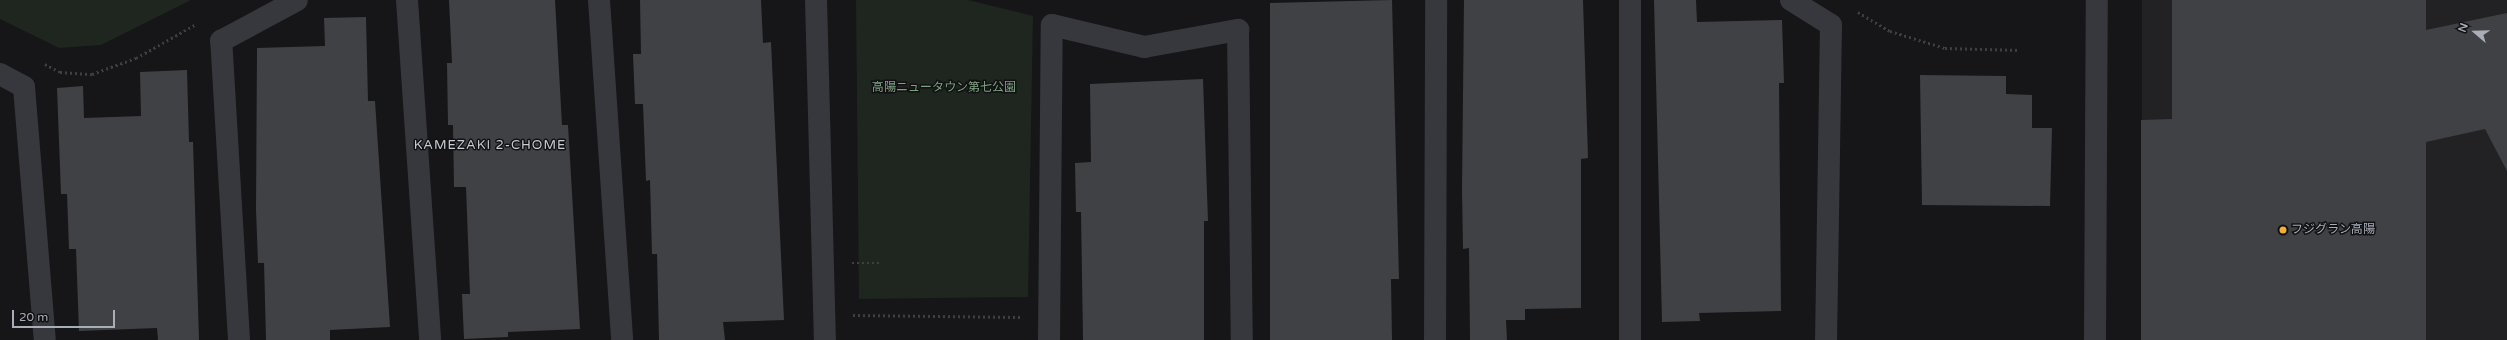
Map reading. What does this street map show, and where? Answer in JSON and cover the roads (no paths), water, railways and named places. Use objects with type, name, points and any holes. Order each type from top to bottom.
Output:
[{"type":"street","points":[[240,340],[221,41],[297,0]]},
{"type":"street","points":[[407,0],[430,340]]},
{"type":"street","points":[[599,0],[622,340]]},
{"type":"street","points":[[816,0],[825,340]]},
{"type":"street","points":[[1435,340],[1436,0]]},
{"type":"street","points":[[1630,0],[1630,340]]},
{"type":"street","points":[[1791,0],[1831,25],[1826,340]]},
{"type":"street","points":[[2095,340],[2097,0]]},
{"type":"street","points":[[1048,340],[1052,25],[1144,47],[1238,30],[1242,340]]},
{"type":"street","points":[[0,74],[24,87],[45,340]]},
{"type":"place","name":"フジグラン高陽","points":[[2283,230]]},
{"type":"district","name":"KAMEZAKI 2-CHOME","points":[[490,145]]},
{"type":"park label","name":"高陽ニュータウン第七公園","points":[[944,88]]}]
